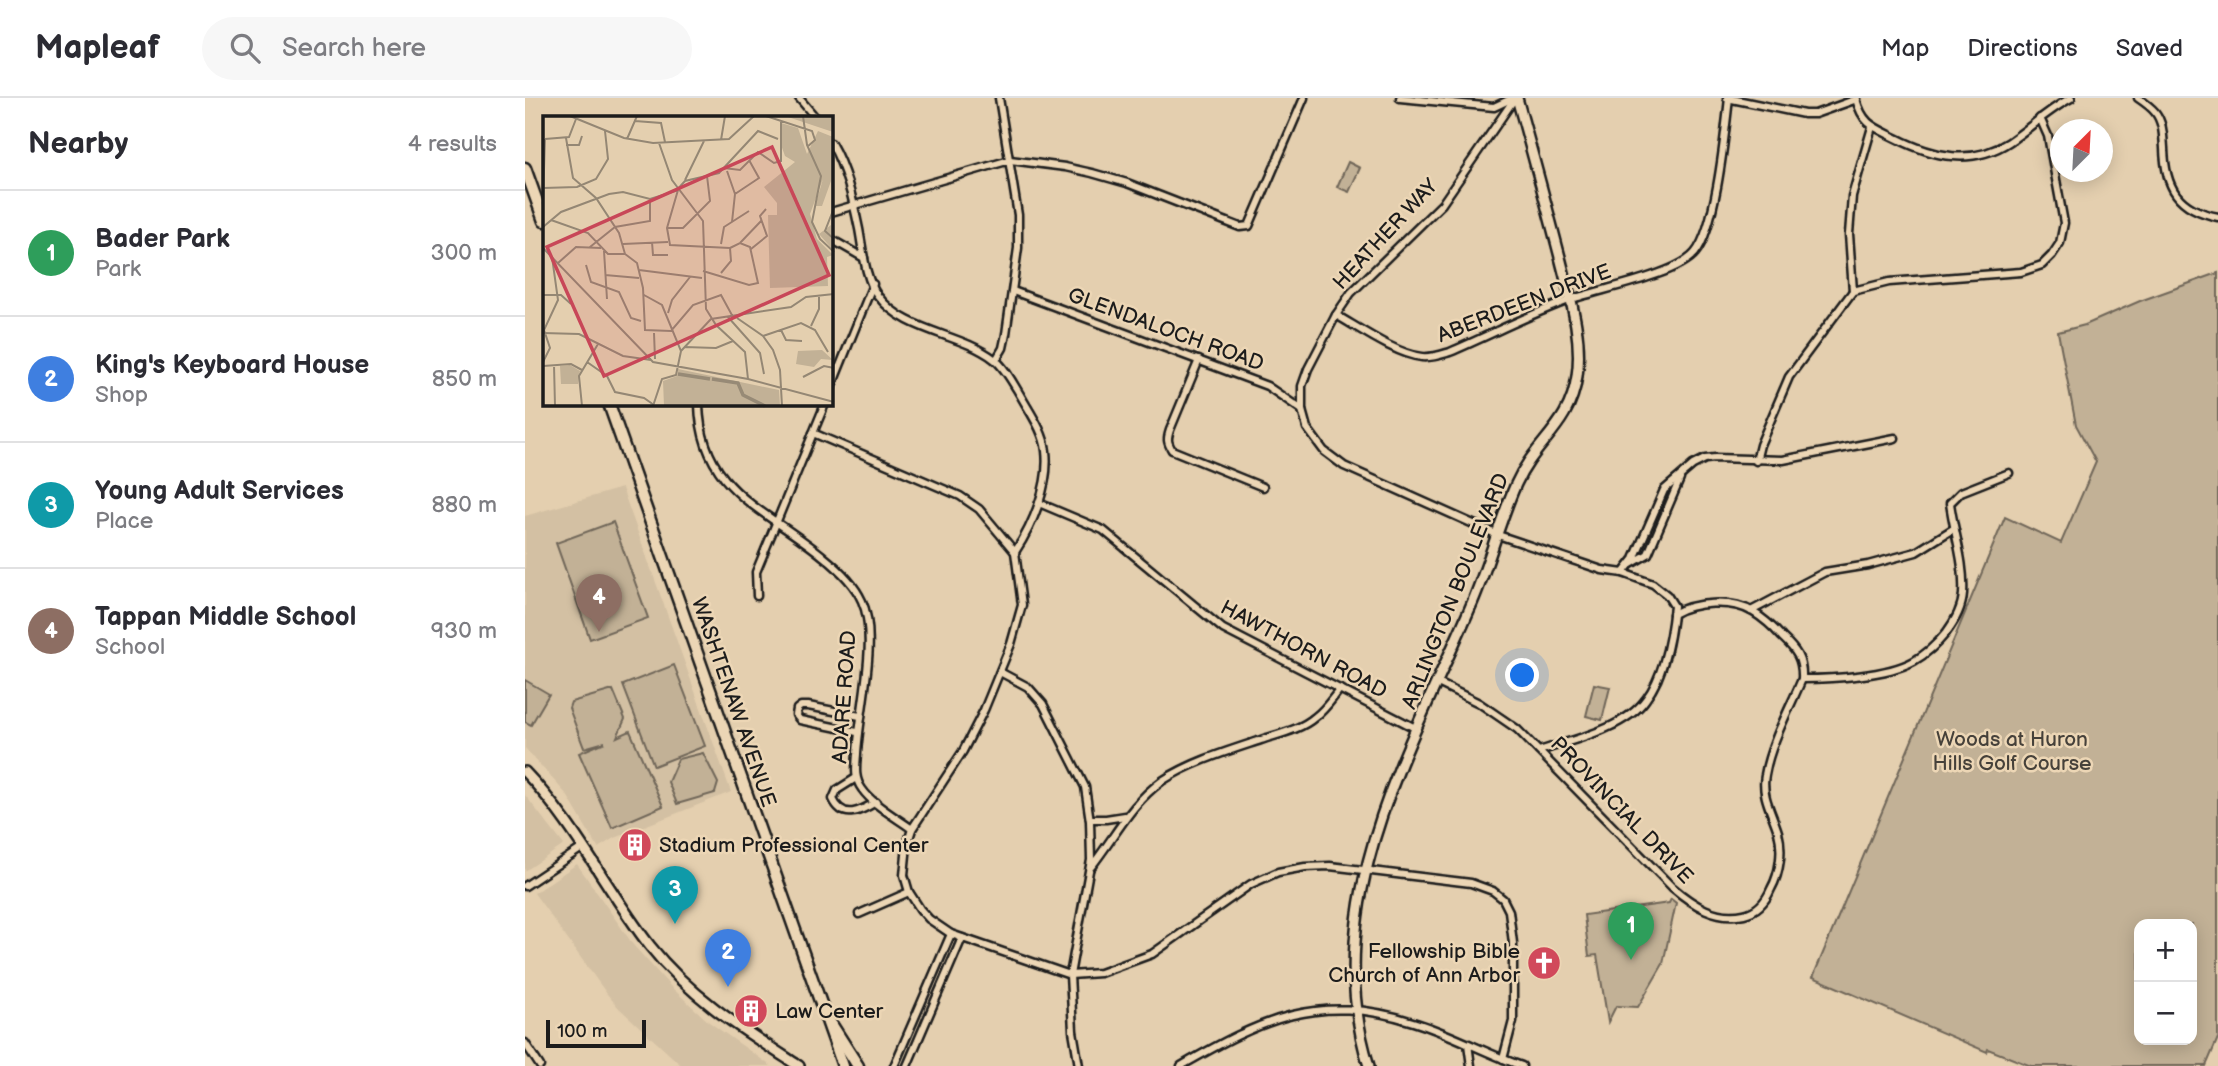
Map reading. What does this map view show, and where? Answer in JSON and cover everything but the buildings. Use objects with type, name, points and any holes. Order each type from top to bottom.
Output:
[{"type":"main road","points":[[525,168],[527,180],[543,219]]},
{"type":"main road","name":"WASHTENAW AVENUE","points":[[610,406],[843,1066]]},
{"type":"main road","name":"WASHTENAW AVENUE","points":[[824,1013],[858,1066]]},
{"type":"street","points":[[799,98],[814,116]]},
{"type":"street","points":[[996,360],[1003,348],[1018,248],[1018,215],[999,98]]},
{"type":"street","points":[[833,211],[1010,160],[1092,173],[1127,183],[1240,227],[1249,226],[1304,98]]},
{"type":"street","points":[[1400,98],[1494,107],[1515,98]]},
{"type":"street","name":"ARLINGTON BOULEVARD","points":[[1369,1066],[1357,1010],[1355,933],[1380,817],[1482,582],[1521,473],[1559,425],[1574,392],[1578,372],[1578,348],[1571,299],[1515,98]]},
{"type":"street","name":"HEATHER WAY","points":[[1515,98],[1442,204],[1352,293],[1336,315],[1302,386],[1302,410],[1307,428],[1315,442],[1344,466],[1498,535],[1653,584],[1674,606],[1673,614]]},
{"type":"street","points":[[1728,98],[1804,114],[1815,114],[1858,99],[1865,121],[1873,127],[1920,150],[1940,156],[1957,156],[1996,149],[2071,98]]},
{"type":"street","name":"ABERDEEN DRIVE","points":[[1336,315],[1403,351],[1433,357],[1571,299],[1677,267],[1695,254],[1711,213],[1728,98]]},
{"type":"street","points":[[2138,98],[2155,112],[2160,122],[2164,134],[2165,167],[2174,190],[2185,205],[2198,213],[2218,217]]},
{"type":"street","points":[[1756,461],[1760,445],[1789,377],[1853,291],[1889,282],[2021,272],[2042,265],[2060,243],[2064,223],[2048,136],[2040,118]]},
{"type":"street","points":[[1853,291],[1849,234],[1853,196],[1873,127]]},
{"type":"street","points":[[833,148],[854,206],[864,258],[876,293],[890,310],[909,322],[996,360],[1015,386],[1038,427],[1046,450],[1045,474],[1039,503],[1024,539],[1015,552]]},
{"type":"street","points":[[833,240],[864,258]]},
{"type":"street","points":[[833,383],[873,284]]},
{"type":"street","name":"GLENDALOCH ROAD","points":[[1013,291],[1267,386],[1302,410]]},
{"type":"street","points":[[1199,360],[1170,430],[1168,445],[1172,450],[1263,487]]},
{"type":"street","name":"ADARE ROAD","points":[[699,406],[705,443],[716,468],[731,489],[754,508],[800,537],[832,564],[854,587],[863,604],[869,638],[857,732],[856,778],[864,792],[912,829]]},
{"type":"street","points":[[757,596],[756,572],[824,406]]},
{"type":"street","points":[[813,433],[960,496],[979,509],[1015,552],[1022,605],[1011,644],[963,751],[912,829],[905,855],[904,875],[909,892],[929,919],[951,934],[1069,975],[1100,973],[1152,954],[1251,884],[1278,872],[1330,866],[1471,883],[1493,891],[1503,899],[1509,911],[1513,943],[1513,1021],[1503,1059]]},
{"type":"street","points":[[1630,565],[1664,490],[1693,464],[1705,459],[1783,460],[1895,438]]},
{"type":"street","points":[[1539,751],[1593,734],[1623,719],[1646,700],[1665,657],[1673,614],[1684,608],[1717,604],[1751,611],[1797,651],[1803,665],[1802,679],[1828,679],[1878,672],[1912,663],[1938,642],[1956,620],[1963,594],[1962,568],[1950,503],[1955,496],[2009,473]]},
{"type":"street","points":[[1623,573],[1630,565],[1648,554],[1682,474]]},
{"type":"street","name":"HAWTHORN ROAD","points":[[1039,503],[1103,530],[1223,629],[1417,729]]},
{"type":"street","points":[[1751,611],[1825,572],[1868,565],[1916,552],[1953,529]]},
{"type":"street","points":[[1000,673],[1028,687],[1043,704],[1085,787],[1090,819],[1089,870],[1069,975],[1073,1031],[1079,1066]]},
{"type":"street","name":"PROVINCIAL DRIVE","points":[[1438,684],[1499,714],[1539,751],[1672,887],[1688,901],[1729,917],[1749,913],[1762,903],[1777,877],[1780,843],[1765,798],[1765,773],[1802,679]]},
{"type":"street","points":[[1089,870],[1125,816],[1146,794],[1179,771],[1304,725],[1324,709],[1340,689]]},
{"type":"street","points":[[857,732],[800,720],[796,715],[797,709],[808,706],[860,716]]},
{"type":"street","points":[[525,772],[559,812],[637,928],[666,964],[697,996],[799,1066]]},
{"type":"street","points":[[856,778],[837,790],[833,799],[836,806],[851,814],[876,802]]},
{"type":"street","points":[[1090,819],[1125,816]]},
{"type":"street","points":[[525,886],[582,848]]},
{"type":"street","points":[[859,914],[909,892]]},
{"type":"street","points":[[894,1066],[951,934]]},
{"type":"street","points":[[907,1066],[962,938]]},
{"type":"street","points":[[1181,1066],[1248,1029],[1280,1017],[1322,1009],[1357,1010],[1416,1023],[1522,1066]]},
{"type":"street","points":[[909,1032],[920,1036]]},
{"type":"street","points":[[525,1042],[540,1066]]},
{"type":"street","points":[[1468,1045],[1471,1066]]},
{"type":"shaded area","points":[[622,488],[731,792],[614,838],[598,848],[567,795],[525,748],[525,516]]},
{"type":"shaded area","points":[[525,795],[564,845],[525,871]]},
{"type":"shaded area","points":[[577,864],[634,946],[671,987],[709,1022],[771,1066],[682,1066],[619,1008],[534,893]]},
{"type":"green space","points":[[1348,162],[1360,168],[1349,192],[1337,187]]},
{"type":"green space","name":"Woods at Huron Hills Golf Course","points":[[2218,273],[2218,1038],[2206,1066],[2031,1066],[1988,1049],[1987,1052],[1813,977],[2005,517],[2061,543],[2096,462],[2076,425],[2058,332],[2085,325],[2140,301]]},
{"type":"green space","points":[[613,522],[648,618],[590,639],[556,543]]},
{"type":"green space","points":[[674,665],[705,746],[654,766],[623,685]]},
{"type":"green space","points":[[525,680],[549,694],[531,725],[525,722]]},
{"type":"green space","points":[[1594,684],[1610,687],[1602,720],[1586,716]]},
{"type":"green space","points":[[613,690],[625,719],[617,737],[630,731],[663,806],[612,828],[579,753],[605,742],[584,748],[569,708],[571,702]]},
{"type":"green space","points":[[703,753],[718,783],[715,793],[677,804],[668,782],[678,759]]},
{"type":"green space","points":[[1671,899],[1676,903],[1663,964],[1638,1007],[1616,1006],[1608,1022],[1597,955],[1589,956],[1584,915],[1669,903]]},
{"type":"place","name":"Tappan Middle School","points":[[599,632]]},
{"type":"place","name":"Stadium Professional Center","points":[[635,845]]},
{"type":"place","name":"Young Adult Services","points":[[675,924]]},
{"type":"place","name":"Bader Park","points":[[1631,960]]},
{"type":"place","name":"Fellowship Bible Church of Ann Arbor","points":[[1544,963]]},
{"type":"place","name":"King's Keyboard House","points":[[728,987]]},
{"type":"place","name":"Law Center","points":[[751,1011]]}]
